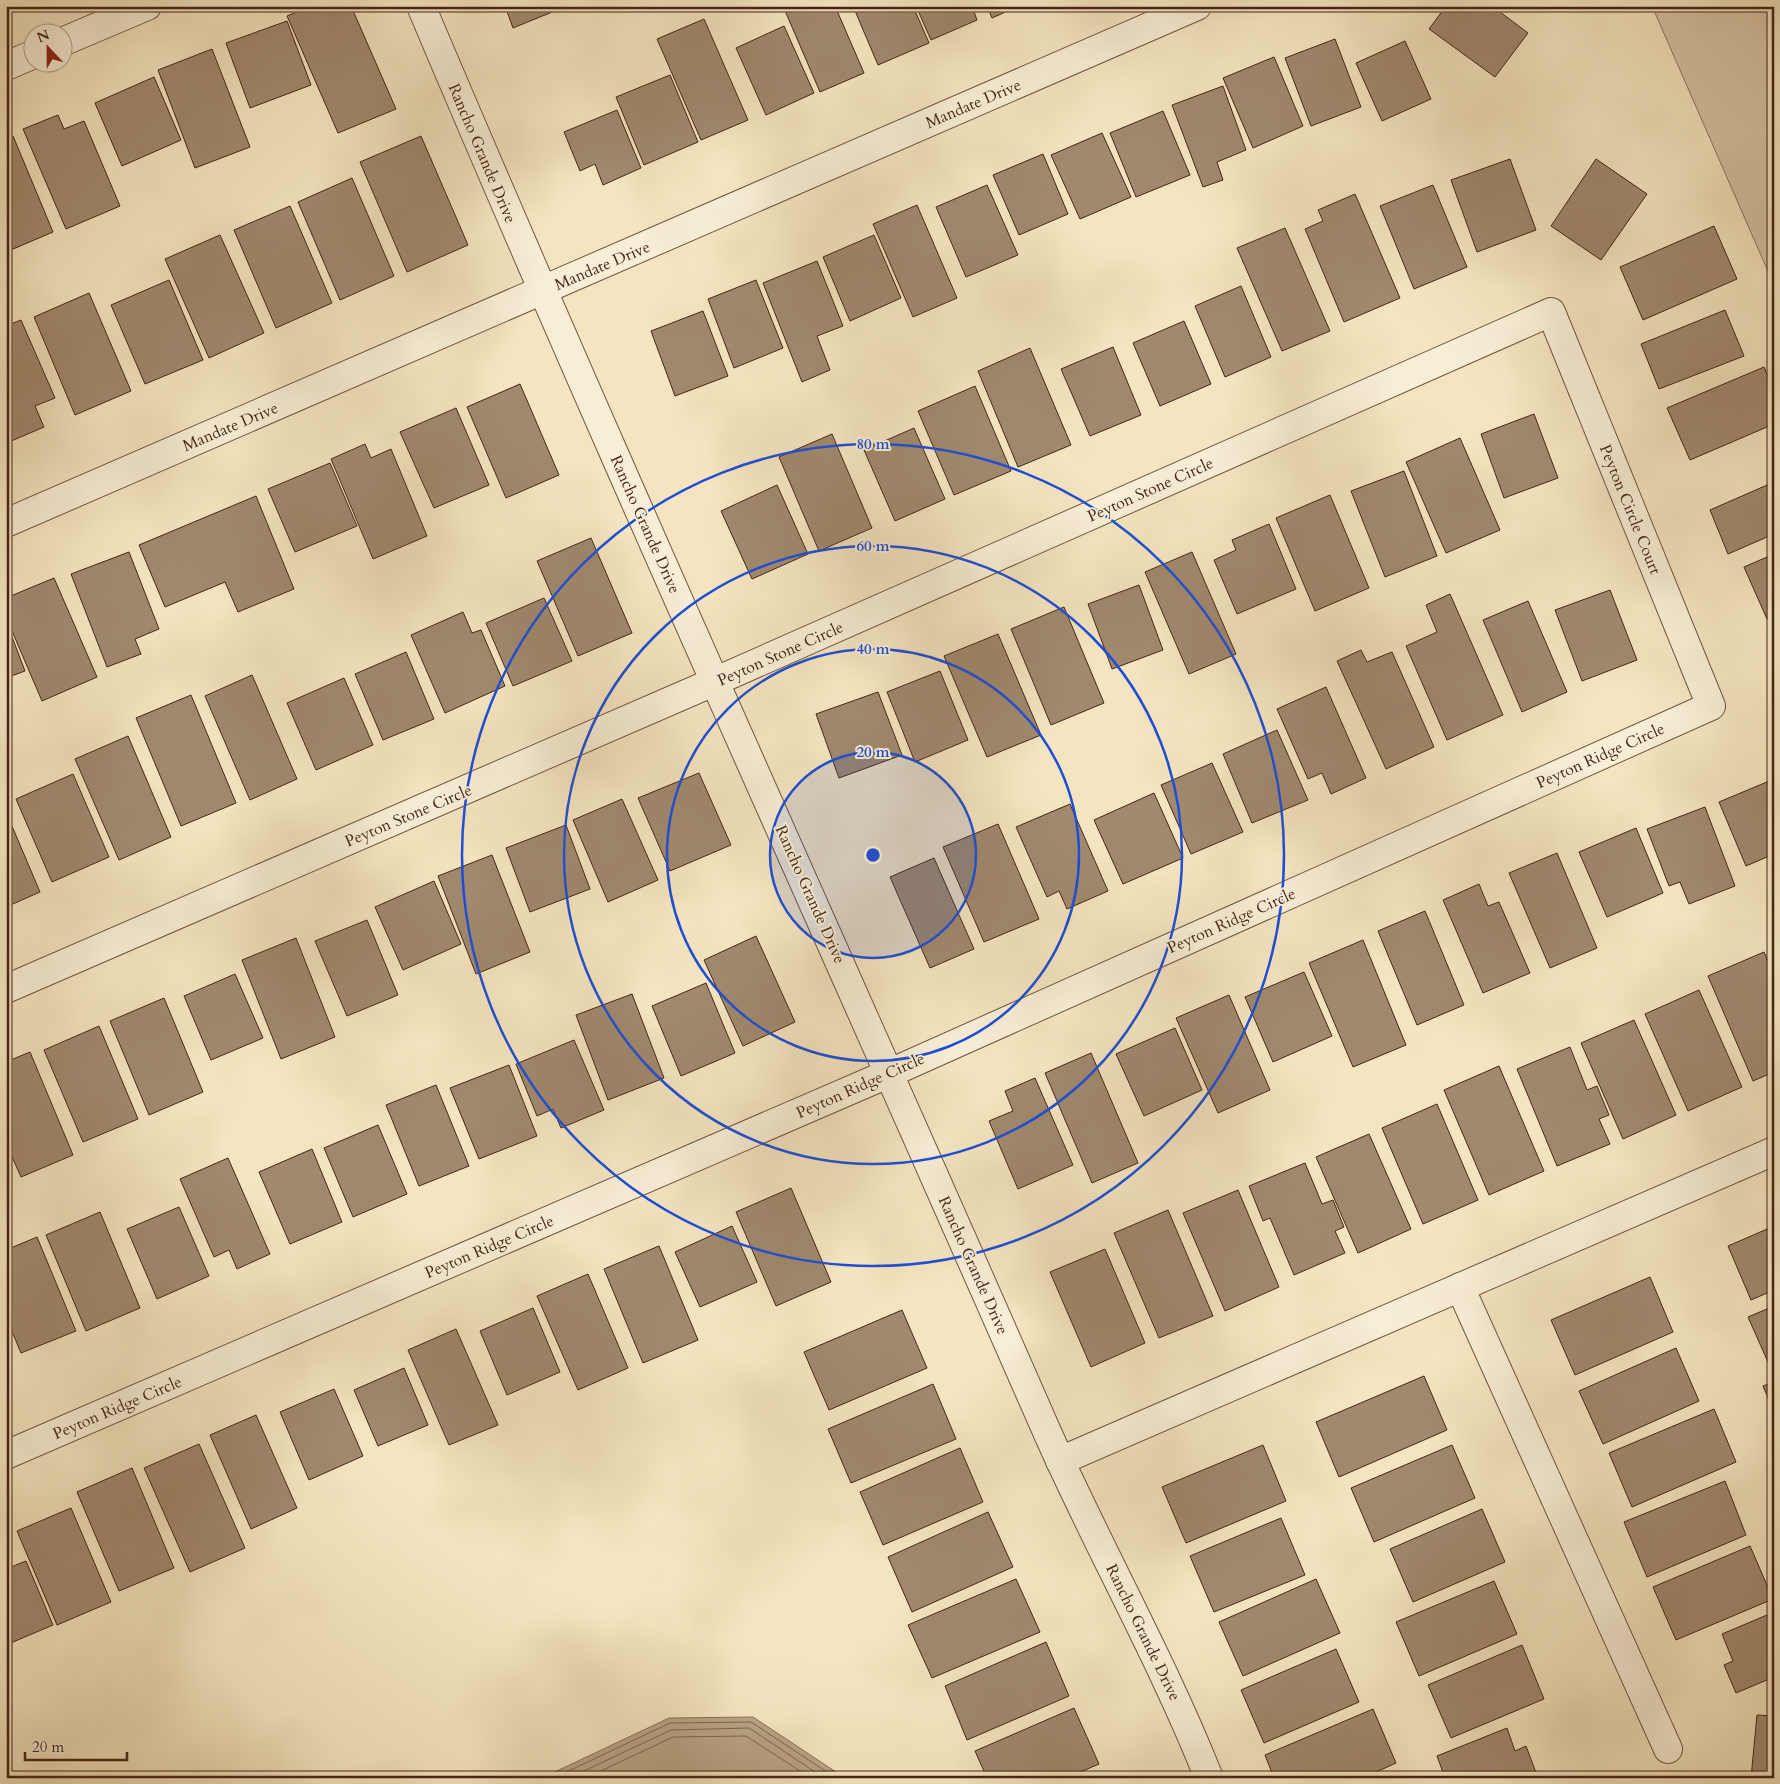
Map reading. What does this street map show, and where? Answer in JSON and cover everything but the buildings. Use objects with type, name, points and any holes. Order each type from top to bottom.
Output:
[{"type":"street","points":[[72,38],[147,6]]},
{"type":"street","name":"Rancho Grande Drive","points":[[421,6],[541,291],[890,1073],[1060,1461],[1162,1668],[1210,1778]]},
{"type":"street","name":"Mandate Drive","points":[[6,523],[1197,6]]},
{"type":"street","points":[[6,66],[22,59]]},
{"type":"street","name":"Peyton Stone Circle","points":[[6,989],[716,681],[1552,312]]},
{"type":"street","name":"Peyton Circle Court","points":[[1552,312],[1710,706]]},
{"type":"street","name":"Peyton Ridge Circle","points":[[6,1455],[890,1073],[1710,706]]},
{"type":"street","points":[[1060,1461],[1774,1151]]},
{"type":"street","points":[[1460,1287],[1668,1748]]},
{"type":"shaded area","points":[[1652,6],[1774,6],[1774,285]]},
{"type":"water","points":[[753,1717],[845,1778],[542,1778],[669,1718]]}]
